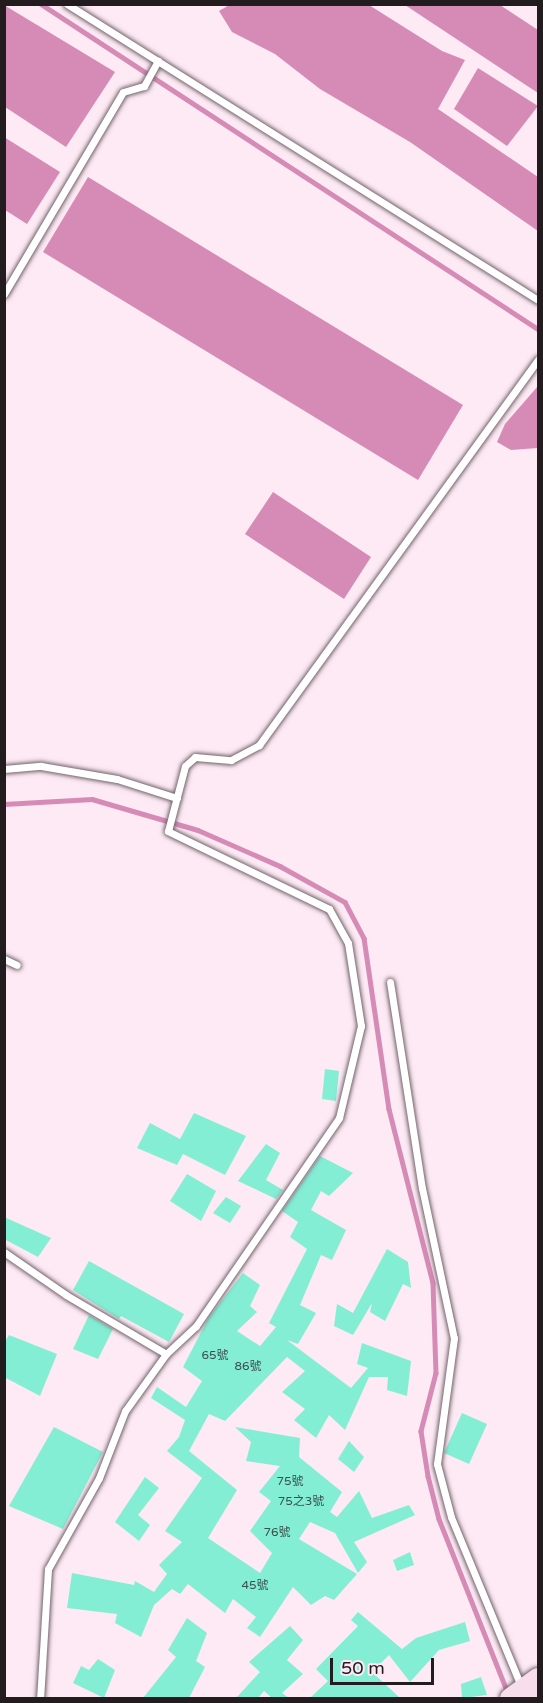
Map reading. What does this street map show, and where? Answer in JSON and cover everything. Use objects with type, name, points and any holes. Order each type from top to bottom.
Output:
[{"type":"lane","points":[[67,4],[538,300]]},
{"type":"lane","points":[[4,294],[123,92],[144,86],[158,61]]},
{"type":"lane","points":[[40,1698],[48,1569],[99,1478],[125,1411],[166,1354],[196,1326],[339,1118],[361,1007],[348,943],[328,909],[168,831],[185,766],[195,757],[231,760],[259,746],[538,359]]},
{"type":"lane","points":[[4,769],[41,766],[117,779],[177,798]]},
{"type":"lane","points":[[4,959],[17,965]]},
{"type":"lane","points":[[390,982],[423,1188],[454,1338],[437,1464],[452,1517],[527,1693]]},
{"type":"lane","points":[[4,1252],[66,1295],[166,1354]]},
{"type":"shaded area","points":[[231,4],[369,5],[442,51],[465,60],[438,109],[538,177],[538,231],[410,142],[320,89],[275,54],[232,32],[219,11]]},
{"type":"shaded area","points":[[4,5],[115,72],[66,147],[5,107]]},
{"type":"shaded area","points":[[405,5],[500,5],[538,30],[538,93]]},
{"type":"shaded area","points":[[478,68],[538,106],[507,146],[454,109]]},
{"type":"shaded area","points":[[4,137],[60,172],[27,224],[5,210]]},
{"type":"shaded area","points":[[88,177],[463,405],[418,480],[43,252]]},
{"type":"shaded area","points":[[538,386],[538,448],[511,450],[497,442],[505,424]]},
{"type":"shaded area","points":[[273,492],[371,557],[344,599],[245,534]]},
{"type":"building","points":[[325,1069],[339,1071],[336,1101],[322,1099]]},
{"type":"building","points":[[194,1113],[246,1136],[225,1175],[183,1154],[177,1165],[137,1148],[150,1123],[180,1139]]},
{"type":"building","points":[[266,1144],[280,1153],[266,1180],[283,1190],[276,1199],[238,1181]]},
{"type":"building","points":[[320,1156],[353,1173],[329,1196],[321,1191],[311,1210],[346,1230],[332,1260],[321,1255],[300,1305],[316,1313],[298,1344],[287,1340],[351,1388],[368,1368],[357,1364],[362,1343],[411,1361],[407,1396],[387,1390],[388,1377],[369,1377],[345,1430],[329,1415],[316,1438],[294,1420],[305,1409],[282,1392],[305,1371],[287,1357],[225,1421],[209,1414],[189,1451],[237,1490],[208,1538],[260,1573],[272,1553],[250,1531],[271,1501],[259,1492],[280,1466],[246,1461],[251,1442],[235,1427],[300,1438],[299,1457],[342,1492],[330,1512],[337,1517],[359,1491],[372,1518],[409,1505],[415,1515],[354,1542],[367,1562],[358,1573],[335,1533],[310,1522],[299,1539],[357,1574],[334,1600],[325,1596],[311,1605],[293,1587],[260,1637],[247,1628],[256,1617],[233,1599],[225,1613],[188,1584],[180,1594],[172,1589],[154,1605],[141,1637],[115,1623],[117,1614],[67,1608],[72,1573],[134,1585],[135,1581],[154,1592],[167,1574],[159,1565],[182,1542],[165,1531],[202,1478],[167,1451],[179,1437],[185,1420],[151,1398],[157,1387],[186,1407],[202,1381],[183,1367],[209,1317],[243,1273],[260,1285],[250,1306],[257,1312],[237,1331],[260,1346],[276,1327],[269,1323],[307,1249],[290,1237],[298,1222],[282,1211]]},
{"type":"building","points":[[187,1174],[216,1191],[201,1221],[170,1201]]},
{"type":"building","points":[[226,1197],[241,1206],[230,1223],[213,1213]]},
{"type":"building","points":[[4,1217],[51,1238],[38,1257],[4,1239]]},
{"type":"building","points":[[387,1249],[408,1262],[411,1288],[403,1284],[385,1321],[370,1312],[372,1303],[353,1335],[334,1326],[337,1304],[353,1313]]},
{"type":"building","points":[[89,1261],[184,1314],[169,1342],[121,1316],[119,1319],[73,1290]]},
{"type":"building","points":[[89,1315],[113,1329],[98,1359],[73,1349]]},
{"type":"building","points":[[9,1335],[57,1354],[40,1396],[4,1377],[4,1343]]},
{"type":"building","points":[[462,1413],[487,1424],[469,1464],[444,1453]]},
{"type":"building","points":[[54,1427],[103,1452],[63,1529],[9,1506]]},
{"type":"building","points":[[349,1441],[364,1457],[354,1472],[338,1459]]},
{"type":"building","points":[[145,1477],[159,1488],[138,1515],[150,1525],[139,1541],[115,1522]]},
{"type":"building","points":[[410,1552],[414,1565],[397,1571],[393,1560]]},
{"type":"building","points":[[358,1612],[402,1649],[416,1638],[465,1622],[470,1641],[439,1650],[410,1682],[389,1655],[372,1672],[400,1698],[310,1698],[328,1681],[316,1669],[358,1626],[351,1620]]},
{"type":"building","points":[[187,1618],[207,1633],[196,1661],[205,1667],[189,1698],[143,1698],[176,1657],[168,1650]]},
{"type":"building","points":[[290,1626],[303,1640],[287,1660],[303,1674],[282,1693],[289,1698],[272,1698],[264,1691],[258,1698],[236,1698],[260,1672],[249,1662]]},
{"type":"building","points":[[98,1659],[115,1670],[104,1698],[73,1683],[81,1666],[89,1670]]},
{"type":"building","points":[[481,1677],[487,1695],[462,1698],[461,1684]]},
{"type":"waterway","points":[[41,4],[538,329]]},
{"type":"waterway","points":[[4,804],[92,799],[198,830],[280,866],[345,902],[364,938],[389,1109],[433,1283],[436,1373],[421,1431],[428,1476],[439,1519],[508,1693]]}]
